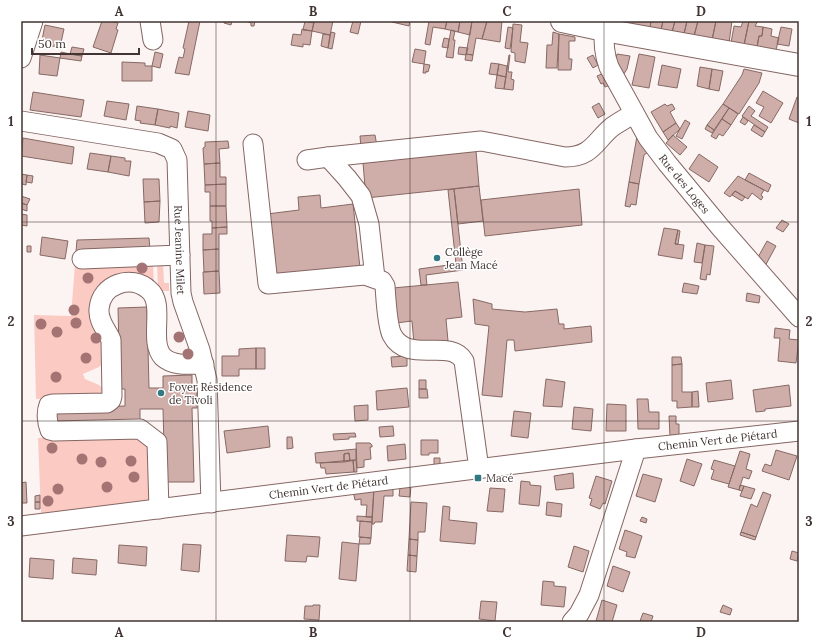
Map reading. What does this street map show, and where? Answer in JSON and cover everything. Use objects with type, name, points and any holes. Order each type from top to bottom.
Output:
[{"type":"main road","points":[[562,21],[799,65]]},
{"type":"street","points":[[21,58],[33,21]]},
{"type":"street","points":[[150,21],[153,40]]},
{"type":"street","name":"Rue des Loges","points":[[604,30],[605,56],[609,67],[648,138],[720,227],[799,317]]},
{"type":"street","points":[[307,160],[481,141],[565,157],[575,157],[592,148],[612,127],[634,113]]},
{"type":"street","name":"Rue Jeanine Milet","points":[[21,121],[158,143],[172,149],[177,160],[183,302],[204,364],[207,380],[211,503]]},
{"type":"street","points":[[253,144],[268,284],[365,275],[382,281],[385,286],[392,335],[402,346],[417,350],[454,352],[460,355],[464,361],[479,469]]},
{"type":"street","points":[[328,157],[361,196],[369,224],[375,278]]},
{"type":"street","points":[[82,259],[180,255]]},
{"type":"street","points":[[159,509],[158,442],[140,428],[50,430],[48,425],[47,408],[49,405],[53,404],[107,403],[111,400],[110,340],[100,318],[99,309],[101,301],[107,290],[124,282],[134,282],[143,285],[151,291],[155,298],[159,352],[164,358],[178,364],[204,364]]},
{"type":"street","name":"Chemin Vert de Piétard","points":[[21,526],[636,449],[799,431]]},
{"type":"street","points":[[572,622],[579,614],[589,595],[636,449]]},
{"type":"shaded area","points":[[163,262],[164,283],[169,283],[169,291],[158,291],[157,263]]},
{"type":"shaded area","points":[[153,263],[154,287],[112,278],[101,334],[103,363],[99,367],[83,374],[85,379],[99,385],[105,390],[103,397],[36,399],[34,315],[71,316],[75,265]]},
{"type":"shaded area","points":[[140,435],[154,446],[154,501],[41,515],[38,438]]},
{"type":"building","points":[[102,21],[118,23],[116,29],[118,30],[111,53],[93,47]]},
{"type":"building","points":[[189,21],[200,21],[189,75],[175,73],[179,57],[183,58],[185,49],[183,48]]},
{"type":"building","points":[[224,21],[232,21],[231,25],[224,23]]},
{"type":"building","points":[[245,21],[255,21],[254,26],[251,26],[251,23]]},
{"type":"building","points":[[305,21],[314,23],[312,31],[303,30]]},
{"type":"building","points":[[314,21],[333,21],[330,35],[312,31]]},
{"type":"building","points":[[353,21],[361,21],[358,34],[350,32]]},
{"type":"building","points":[[392,21],[410,21],[409,26]]},
{"type":"building","points":[[429,21],[447,21],[445,29],[433,27],[430,45],[425,44]]},
{"type":"building","points":[[447,21],[460,21],[458,32],[445,29]]},
{"type":"building","points":[[460,21],[472,21],[470,35],[458,32]]},
{"type":"building","points":[[472,21],[487,21],[482,39],[476,38],[473,55],[466,54]]},
{"type":"building","points":[[487,21],[502,21],[500,42],[482,39]]},
{"type":"building","points":[[620,21],[651,21],[650,28]]},
{"type":"building","points":[[651,21],[663,21],[661,30],[650,28]]},
{"type":"building","points":[[663,21],[675,21],[672,32],[661,30]]},
{"type":"building","points":[[675,21],[687,21],[684,34],[672,32]]},
{"type":"building","points":[[687,21],[698,21],[694,36],[684,34]]},
{"type":"building","points":[[698,21],[716,21],[712,40],[694,36]]},
{"type":"building","points":[[716,21],[732,21],[729,43],[712,40]]},
{"type":"building","points":[[743,21],[749,21],[744,45],[731,43],[734,26],[741,27]]},
{"type":"building","points":[[749,21],[758,21],[755,26],[763,27],[762,36],[759,36],[757,47],[744,45]]},
{"type":"building","points":[[513,24],[522,25],[520,42],[528,43],[525,63],[515,61],[515,53],[511,52]]},
{"type":"building","points":[[45,25],[64,29],[60,47],[51,46],[51,41],[42,40]]},
{"type":"building","points":[[508,27],[513,28],[510,49],[505,48]]},
{"type":"building","points":[[763,27],[772,29],[771,36],[779,38],[776,50],[757,47],[759,36],[762,36]]},
{"type":"building","points":[[781,27],[792,29],[789,46],[777,44]]},
{"type":"building","points":[[302,29],[312,31],[310,45],[303,44],[303,47],[291,45],[293,34],[301,35]]},
{"type":"building","points":[[451,30],[455,31],[453,40],[455,40],[453,58],[446,57]]},
{"type":"building","points":[[331,32],[335,33],[332,49],[328,48]]},
{"type":"building","points":[[553,32],[559,34],[557,68],[546,68],[547,45],[552,45]]},
{"type":"building","points":[[323,34],[330,35],[328,48],[321,46]]},
{"type":"building","points":[[559,34],[575,37],[575,41],[569,41],[569,59],[572,59],[571,70],[558,70]]},
{"type":"building","points":[[444,38],[449,39],[448,48],[442,47]]},
{"type":"building","points":[[72,47],[84,49],[82,56],[70,54]]},
{"type":"building","points":[[459,47],[468,48],[466,55],[458,54]]},
{"type":"building","points":[[415,49],[426,51],[424,64],[412,62]]},
{"type":"building","points":[[61,52],[82,56],[81,61],[60,58]]},
{"type":"building","points":[[155,52],[163,54],[160,68],[152,66]]},
{"type":"building","points":[[466,54],[473,55],[472,61],[465,60]]},
{"type":"building","points":[[617,54],[630,56],[627,69],[622,77],[615,65]]},
{"type":"building","points":[[639,54],[655,57],[649,88],[632,85]]},
{"type":"building","points":[[40,55],[60,58],[57,76],[39,74]]},
{"type":"building","points":[[509,55],[508,72],[512,72],[511,79],[514,80],[513,90],[504,89]]},
{"type":"building","points":[[593,55],[598,65],[593,68],[587,58]]},
{"type":"building","points":[[122,62],[145,63],[145,66],[152,66],[152,81],[122,81]]},
{"type":"building","points":[[491,63],[499,64],[497,75],[489,74]]},
{"type":"building","points":[[424,64],[430,65],[428,72],[426,71],[426,73],[423,73]]},
{"type":"building","points":[[499,64],[507,66],[506,77],[497,75]]},
{"type":"building","points":[[662,65],[681,69],[677,88],[658,85]]},
{"type":"building","points":[[700,67],[712,69],[709,89],[697,86]]},
{"type":"building","points":[[712,69],[723,71],[719,91],[709,89]]},
{"type":"building","points":[[744,69],[762,73],[759,83],[739,114],[723,104],[742,75]]},
{"type":"building","points":[[604,73],[610,85],[605,87],[603,83],[601,84],[597,76]]},
{"type":"building","points":[[497,75],[506,77],[504,89],[495,88]]},
{"type":"building","points":[[763,91],[783,103],[771,123],[759,116],[764,107],[756,103]]},
{"type":"building","points":[[33,92],[84,100],[81,117],[30,110]]},
{"type":"building","points":[[797,97],[799,98],[799,123],[789,119]]},
{"type":"building","points":[[107,101],[129,104],[126,120],[104,116]]},
{"type":"building","points":[[599,103],[605,114],[598,118],[592,107]]},
{"type":"building","points":[[665,104],[667,106],[672,104],[675,109],[670,112],[676,123],[663,132],[651,112]]},
{"type":"building","points":[[723,104],[729,108],[714,130],[707,125]]},
{"type":"building","points":[[137,106],[158,109],[155,125],[140,123],[141,121],[135,120]]},
{"type":"building","points":[[749,106],[755,111],[751,116],[768,127],[765,132],[742,116]]},
{"type":"building","points":[[729,108],[738,114],[731,125],[722,119]]},
{"type":"building","points":[[158,109],[179,113],[177,128],[155,125]]},
{"type":"building","points":[[188,111],[210,115],[208,131],[185,127]]},
{"type":"building","points":[[743,117],[748,121],[745,125],[740,122]]},
{"type":"building","points":[[722,119],[731,125],[723,136],[719,134],[716,139],[711,136]]},
{"type":"building","points":[[685,120],[690,123],[682,139],[676,136]]},
{"type":"building","points":[[676,123],[680,129],[668,140],[663,132]]},
{"type":"building","points":[[707,125],[714,130],[712,133],[705,129]]},
{"type":"building","points":[[754,125],[765,132],[762,137],[751,130]]},
{"type":"building","points":[[375,135],[377,146],[361,148],[360,136]]},
{"type":"building","points":[[673,135],[687,147],[680,155],[666,143]]},
{"type":"building","points":[[637,136],[648,152],[644,155],[639,184],[629,182]]},
{"type":"building","points":[[23,138],[74,147],[72,164],[21,156]]},
{"type":"building","points":[[228,141],[229,148],[219,149],[220,163],[204,164],[203,148],[205,147],[205,142]]},
{"type":"building","points":[[476,151],[479,186],[366,198],[363,163]]},
{"type":"building","points":[[90,153],[111,156],[108,172],[87,169]]},
{"type":"building","points":[[699,154],[718,167],[709,182],[689,169]]},
{"type":"building","points":[[111,156],[125,158],[125,161],[131,161],[129,176],[108,172]]},
{"type":"building","points":[[220,163],[220,177],[226,177],[226,184],[205,185],[204,164]]},
{"type":"building","points":[[749,173],[771,185],[768,192],[745,180]]},
{"type":"building","points":[[21,174],[27,175],[26,185],[22,184],[21,182]]},
{"type":"building","points":[[27,175],[33,176],[32,183],[26,182]]},
{"type":"building","points":[[738,176],[764,190],[761,195],[763,197],[761,200],[752,193],[748,199],[735,191],[730,197],[724,193]]},
{"type":"building","points":[[143,179],[159,179],[160,201],[144,202]]},
{"type":"building","points":[[629,182],[639,184],[636,205],[631,204],[630,207],[625,206]]},
{"type":"building","points":[[226,184],[226,206],[210,206],[210,192],[205,192],[205,185]]},
{"type":"building","points":[[479,186],[483,221],[458,224],[454,189]]},
{"type":"building","points":[[454,189],[463,270],[426,275],[427,285],[421,285],[419,269],[456,264],[448,190]]},
{"type":"building","points":[[579,189],[582,225],[485,236],[481,200]]},
{"type":"building","points":[[735,191],[745,197],[742,201],[732,195]]},
{"type":"building","points":[[320,195],[321,208],[353,204],[360,268],[274,277],[267,214],[299,210],[298,197]]},
{"type":"building","points":[[21,196],[30,199],[27,205],[21,203]]},
{"type":"building","points":[[160,201],[159,222],[145,223],[144,202]]},
{"type":"building","points":[[21,203],[27,205],[27,211],[21,209]]},
{"type":"building","points":[[210,206],[226,206],[227,227],[212,228],[212,221],[210,221]]},
{"type":"building","points":[[21,214],[27,215],[27,226],[21,225]]},
{"type":"building","points":[[782,220],[789,224],[783,232],[776,228]]},
{"type":"building","points":[[227,227],[227,234],[219,234],[219,249],[203,250],[203,234],[212,234],[212,228]]},
{"type":"building","points":[[664,228],[678,230],[675,244],[684,245],[682,259],[658,255]]},
{"type":"building","points":[[678,230],[680,231],[678,244],[675,244]]},
{"type":"building","points":[[42,237],[68,241],[65,259],[40,255]]},
{"type":"building","points":[[149,238],[150,250],[76,252],[77,240]]},
{"type":"building","points":[[767,241],[776,246],[764,268],[757,259]]},
{"type":"building","points":[[697,243],[705,245],[702,263],[694,262]]},
{"type":"building","points":[[705,245],[714,246],[710,275],[707,274],[706,280],[700,279]]},
{"type":"building","points":[[27,246],[31,246],[31,252],[27,252]]},
{"type":"building","points":[[219,249],[219,271],[204,272],[203,250]]},
{"type":"building","points":[[219,271],[220,293],[204,294],[203,272]]},
{"type":"building","points":[[458,282],[462,317],[446,319],[448,341],[414,344],[412,321],[396,323],[393,288]]},
{"type":"building","points":[[684,283],[699,286],[697,294],[682,292]]},
{"type":"building","points":[[747,293],[760,296],[759,303],[746,301]]},
{"type":"building","points":[[473,299],[492,304],[492,309],[525,312],[557,309],[559,324],[564,324],[564,329],[591,326],[592,342],[515,351],[514,340],[507,340],[502,397],[482,395],[489,326],[475,324]]},
{"type":"building","name":"Foyer Résidence de Tivoli","points":[[147,307],[149,388],[163,388],[163,376],[192,375],[192,387],[197,387],[197,408],[192,408],[194,482],[165,482],[163,409],[140,409],[140,422],[54,425],[53,408],[125,406],[125,389],[120,389],[118,308]]},
{"type":"building","points":[[775,328],[790,330],[789,339],[799,340],[796,363],[778,361],[780,338],[774,338]]},
{"type":"building","points":[[256,348],[256,369],[239,369],[239,376],[222,376],[222,356],[239,356],[239,349]]},
{"type":"building","points":[[256,348],[265,348],[265,369],[256,369]]},
{"type":"building","points":[[407,356],[407,366],[392,367],[391,357]]},
{"type":"building","points":[[672,357],[681,357],[682,364],[672,365]]},
{"type":"building","points":[[682,364],[682,392],[692,392],[692,407],[677,408],[677,401],[672,401],[672,365]]},
{"type":"building","points":[[546,379],[565,382],[562,407],[543,406]]},
{"type":"building","points":[[419,380],[426,380],[426,389],[419,389]]},
{"type":"building","points":[[731,380],[733,399],[708,402],[706,383]]},
{"type":"building","points":[[789,385],[791,406],[765,409],[765,411],[756,412],[753,390]]},
{"type":"building","points":[[407,388],[409,407],[377,410],[376,391]]},
{"type":"building","points":[[419,389],[427,389],[428,398],[419,398]]},
{"type":"building","points":[[698,391],[699,407],[692,407],[692,392]]},
{"type":"building","points":[[637,399],[648,399],[649,412],[659,412],[659,429],[638,429]]},
{"type":"building","points":[[607,404],[626,405],[626,431],[606,431]]},
{"type":"building","points":[[368,405],[368,420],[355,421],[354,406]]},
{"type":"building","points":[[574,407],[593,409],[591,431],[572,429]]},
{"type":"building","points":[[514,411],[531,413],[528,438],[511,436]]},
{"type":"building","points":[[669,416],[676,416],[676,424],[679,424],[679,435],[670,436]]},
{"type":"building","points":[[268,426],[270,447],[227,453],[224,431]]},
{"type":"building","points":[[393,426],[394,436],[380,437],[379,427]]},
{"type":"building","points":[[355,433],[356,437],[334,440],[333,434]]},
{"type":"building","points":[[287,437],[292,437],[293,448],[287,449]]},
{"type":"building","points":[[421,440],[438,440],[438,453],[421,455]]},
{"type":"building","points":[[356,443],[370,443],[372,445],[372,447],[370,447],[371,459],[364,460],[364,467],[357,468]]},
{"type":"building","points":[[405,444],[406,459],[388,461],[387,446]]},
{"type":"building","points":[[356,449],[356,460],[350,461],[349,453],[344,454],[344,462],[316,463],[315,453]]},
{"type":"building","points":[[776,450],[797,456],[789,480],[762,471],[765,464],[771,466]]},
{"type":"building","points":[[740,451],[750,454],[746,469],[752,471],[749,479],[743,477],[739,490],[728,487]]},
{"type":"building","points":[[349,453],[350,461],[344,462],[344,454]]},
{"type":"building","points":[[434,458],[440,458],[440,467],[434,467]]},
{"type":"building","points":[[687,459],[702,464],[694,486],[680,481]]},
{"type":"building","points":[[353,460],[354,472],[326,474],[325,468],[321,468],[320,463]]},
{"type":"building","points":[[353,460],[356,460],[357,472],[354,472]]},
{"type":"building","points":[[714,460],[735,466],[729,484],[711,479],[714,470],[711,469]]},
{"type":"building","points":[[573,473],[574,488],[556,490],[554,476]]},
{"type":"building","points":[[643,474],[662,479],[655,502],[636,496]]},
{"type":"building","points":[[596,476],[612,481],[605,504],[603,503],[600,509],[590,505],[592,499],[589,498]]},
{"type":"building","points":[[521,481],[530,482],[530,485],[541,486],[539,506],[519,504]]},
{"type":"building","points":[[26,482],[27,503],[21,503],[21,483]]},
{"type":"building","points":[[740,485],[744,486],[742,491],[739,490]]},
{"type":"building","points":[[411,486],[410,497],[399,496],[400,487]]},
{"type":"building","points":[[744,486],[755,489],[751,499],[740,496]]},
{"type":"building","points":[[393,487],[393,496],[384,496],[382,522],[375,522],[372,524],[374,488]]},
{"type":"building","points":[[374,488],[372,517],[366,517],[367,505],[361,505],[361,499],[355,500],[353,491]]},
{"type":"building","points":[[490,488],[505,489],[503,512],[487,511]]},
{"type":"building","points":[[763,492],[771,495],[756,537],[741,532],[751,504],[757,507]]},
{"type":"building","points":[[40,495],[40,502],[35,502],[35,496]]},
{"type":"building","points":[[35,502],[40,502],[40,509],[35,509]]},
{"type":"building","points":[[411,502],[427,503],[425,532],[418,532],[418,540],[409,539]]},
{"type":"building","points":[[547,502],[562,504],[561,517],[546,515]]},
{"type":"building","points":[[443,506],[450,507],[449,520],[477,523],[475,544],[440,541]]},
{"type":"building","points":[[357,516],[372,517],[372,522],[357,521]]},
{"type":"building","points":[[642,517],[647,519],[646,523],[640,521]]},
{"type":"building","points":[[360,521],[372,522],[371,538],[359,537]]},
{"type":"building","points":[[625,530],[642,536],[635,558],[626,556],[627,552],[619,549]]},
{"type":"building","points":[[741,532],[756,537],[755,540],[740,535]]},
{"type":"building","points":[[287,535],[320,537],[318,557],[307,556],[306,562],[285,561]]},
{"type":"building","points":[[360,537],[371,538],[370,544],[359,544]]},
{"type":"building","points":[[409,539],[418,540],[417,556],[408,555]]},
{"type":"building","points":[[342,542],[359,544],[356,581],[339,579]]},
{"type":"building","points":[[183,544],[201,545],[199,572],[181,570]]},
{"type":"building","points":[[119,545],[147,547],[146,566],[118,563]]},
{"type":"building","points":[[574,546],[589,551],[583,572],[568,567]]},
{"type":"building","points":[[792,551],[799,553],[797,561],[790,559]]},
{"type":"building","points":[[408,555],[417,556],[416,572],[407,571]]},
{"type":"building","points":[[30,558],[54,560],[53,579],[29,577]]},
{"type":"building","points":[[73,558],[97,560],[96,575],[72,573]]},
{"type":"building","points":[[613,566],[630,572],[623,592],[607,586]]},
{"type":"building","points":[[543,581],[554,582],[554,586],[566,587],[564,607],[541,605]]},
{"type":"building","points":[[602,600],[617,605],[612,622],[596,621]]},
{"type":"building","points":[[481,601],[497,602],[495,621],[479,619]]},
{"type":"building","points":[[320,605],[319,620],[304,619],[305,606]]},
{"type":"building","points":[[723,605],[732,609],[730,615],[720,612]]},
{"type":"building","points":[[643,613],[653,616],[651,622],[640,621]]},
{"type":"place","name":"Collège Jean Macé","points":[[437,258]]},
{"type":"place","name":"Foyer Résidence de Tivoli","points":[[161,393]]},
{"type":"place","name":"Macé","points":[[478,478]]}]
